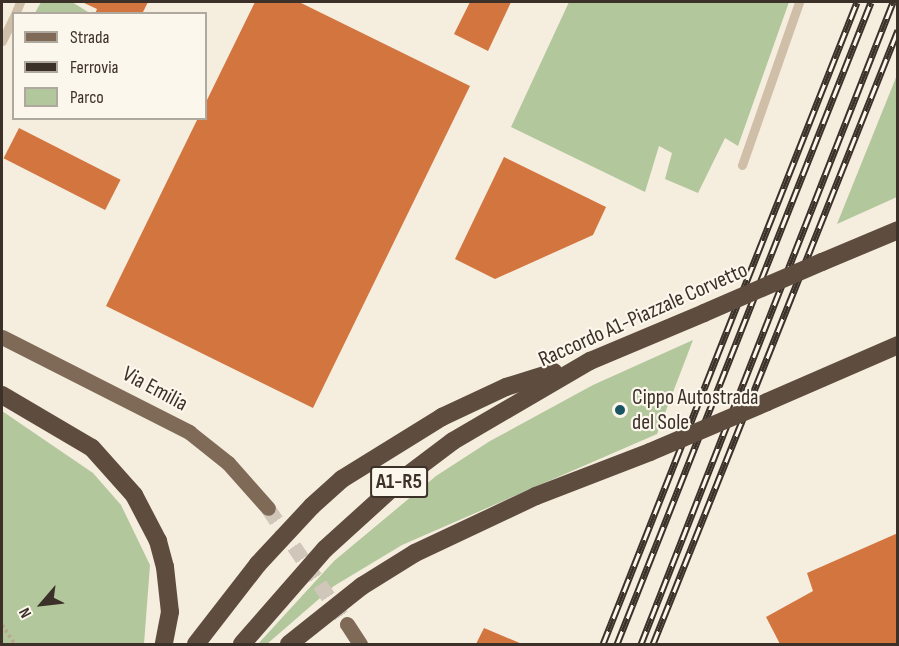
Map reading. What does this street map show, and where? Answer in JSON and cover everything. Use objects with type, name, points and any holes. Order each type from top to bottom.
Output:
[{"type":"highway","name":"Raccordo A1-Piazzale Corvetto","points":[[242,645],[325,549],[400,481],[453,441],[590,361],[897,230]]},
{"type":"highway","points":[[289,645],[362,586],[416,554],[536,496],[650,452],[897,345]]},
{"type":"highway","points":[[196,645],[258,564],[312,506],[342,479],[442,417],[506,387],[590,361]]},
{"type":"highway","points":[[2,394],[92,448],[134,495],[158,541],[165,567],[170,612],[164,645]]},
{"type":"main road","name":"Via Emilia","points":[[2,337],[189,432],[228,463],[268,508]]},
{"type":"main road","points":[[347,624],[360,645]]},
{"type":"lane","points":[[742,165],[799,2]]},
{"type":"lane","points":[[2,41],[12,19]]},
{"type":"path","points":[[2,625],[15,645]]},
{"type":"green space","points":[[41,2],[72,2],[88,12],[36,12]]},
{"type":"green space","points":[[569,2],[789,2],[738,146],[725,138],[698,193],[665,179],[672,153],[659,146],[645,192],[511,127]]},
{"type":"green space","points":[[897,75],[897,197],[837,224]]},
{"type":"green space","points":[[693,340],[657,434],[402,545],[334,586],[267,644],[258,644],[334,561],[436,476],[490,441],[593,385]]},
{"type":"green space","points":[[2,411],[93,473],[121,505],[150,565],[144,644],[2,644]]},
{"type":"building","points":[[82,2],[148,2],[143,12],[96,12],[97,9]]},
{"type":"building","points":[[255,2],[299,2],[470,86],[313,408],[106,306],[197,120],[207,120],[207,100]]},
{"type":"building","points":[[470,2],[511,2],[488,51],[454,34]]},
{"type":"building","points":[[19,128],[121,180],[105,210],[4,158]]},
{"type":"building","points":[[504,157],[606,207],[593,235],[495,279],[455,259]]},
{"type":"building","points":[[898,533],[898,644],[780,644],[766,617],[813,591],[807,573]]},
{"type":"building","points":[[484,628],[522,644],[476,644]]},
{"type":"tunnel","points":[[268,508],[347,624]]},
{"type":"railway","points":[[603,644],[857,2]]},
{"type":"railway","points":[[617,644],[871,2]]},
{"type":"railway","points":[[641,644],[893,2]]},
{"type":"railway","points":[[653,644],[898,30]]},
{"type":"place","name":"Cippo Autostrada del Sole","points":[[620,410]]}]
